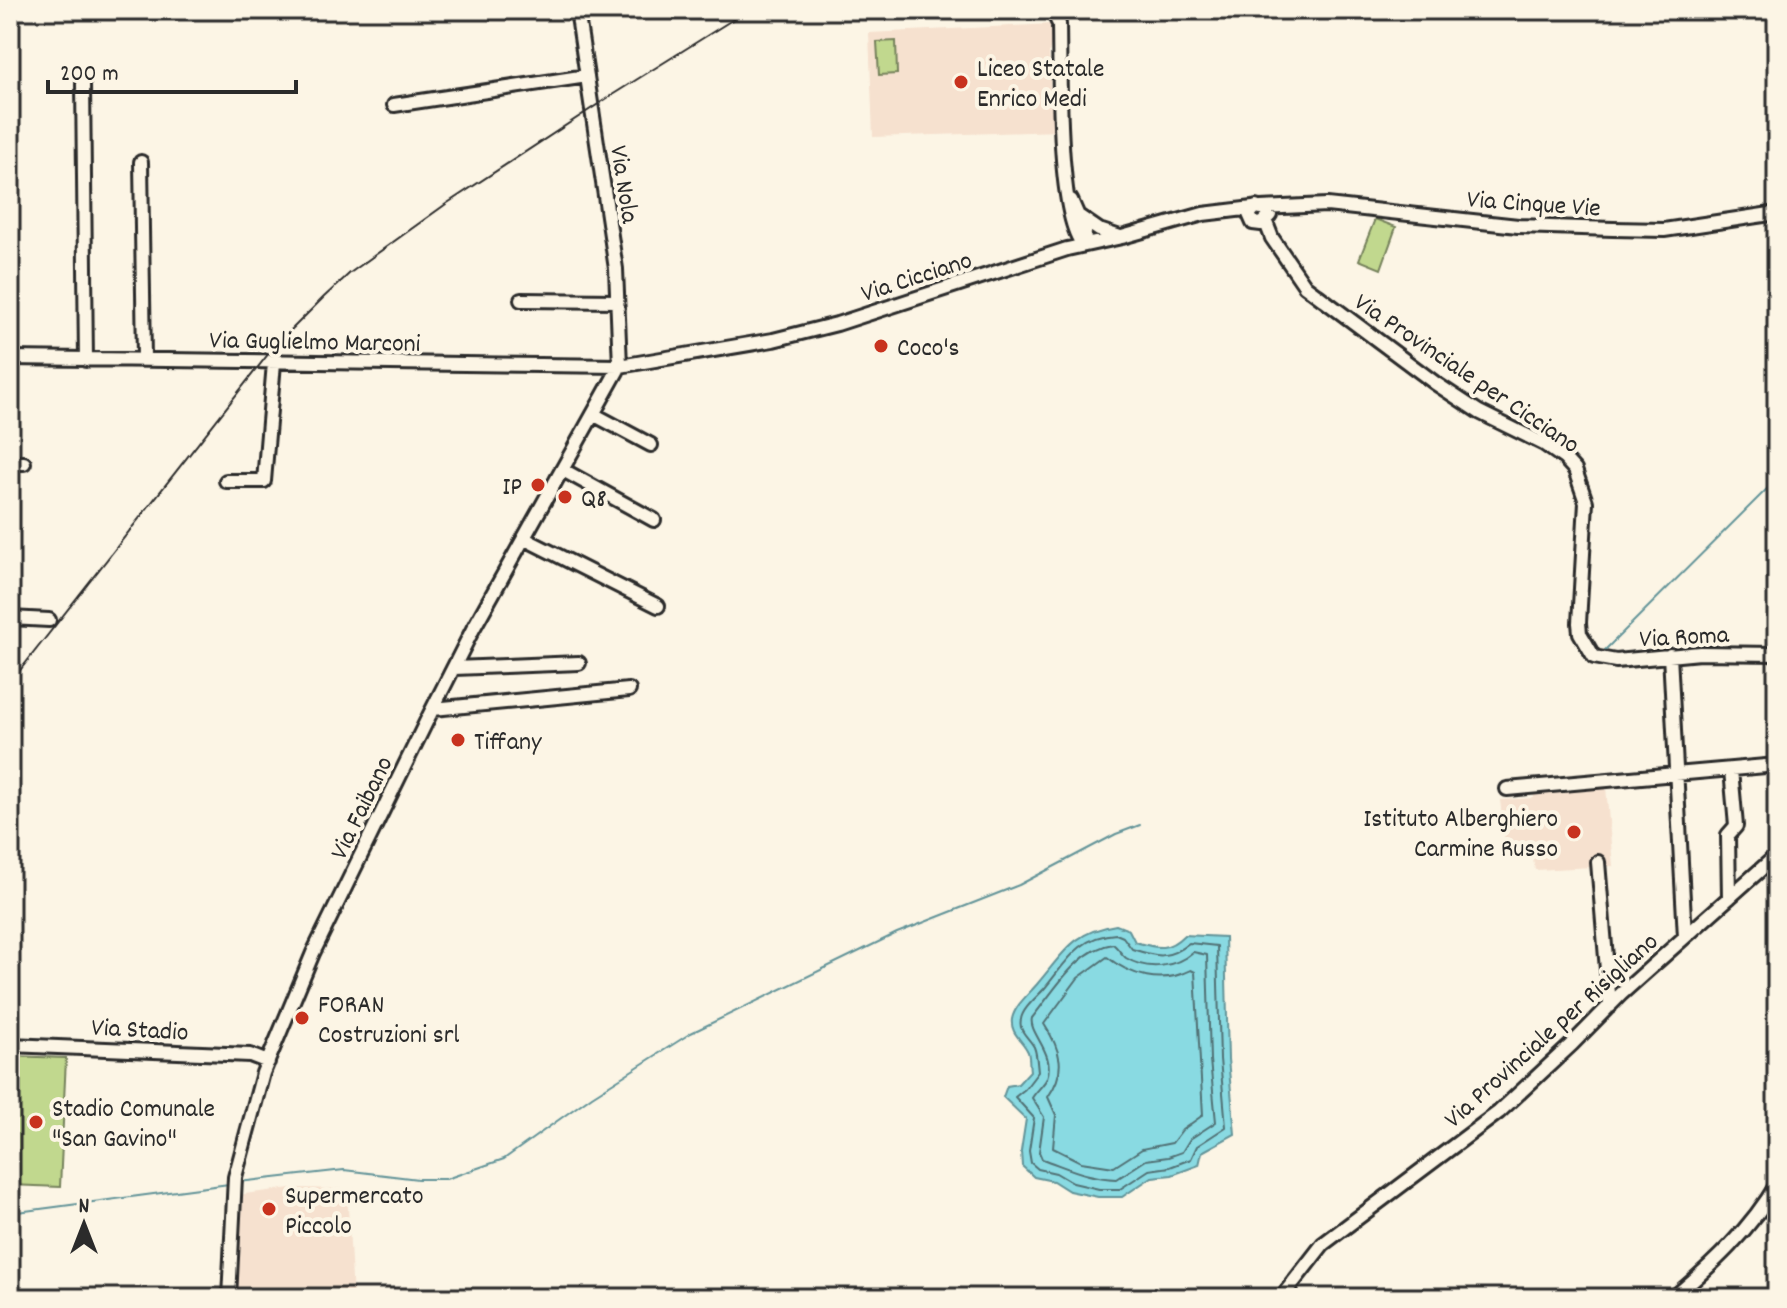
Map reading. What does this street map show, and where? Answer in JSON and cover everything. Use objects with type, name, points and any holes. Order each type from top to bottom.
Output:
[{"type":"street","name":"Via Nola","points":[[577,10],[610,220],[620,366]]},
{"type":"street","points":[[1052,10],[1059,24],[1065,188],[1075,219],[1085,232],[1084,245]]},
{"type":"street","points":[[394,105],[587,76]]},
{"type":"street","points":[[83,84],[86,360]]},
{"type":"street","points":[[141,162],[144,359]]},
{"type":"street","name":"Via Cinque Vie","points":[[1258,216],[1287,207],[1327,205],[1518,226],[1664,230],[1777,213]]},
{"type":"street","name":"Via Cicciano","points":[[620,366],[786,337],[837,324],[1067,249],[1183,219],[1222,212],[1258,216]]},
{"type":"street","name":"Via Provinciale per Cicciano","points":[[1258,216],[1305,286],[1435,383],[1479,412],[1544,444],[1575,470],[1586,502],[1580,633],[1594,657]]},
{"type":"street","points":[[1075,219],[1122,237]]},
{"type":"street","points":[[1067,249],[1075,219]]},
{"type":"street","points":[[521,300],[617,301]]},
{"type":"street","name":"Via Guglielmo Marconi","points":[[10,358],[620,366]]},
{"type":"street","points":[[226,481],[264,481],[274,363]]},
{"type":"street","name":"Via Faibano","points":[[229,1298],[235,1183],[268,1062],[313,953],[454,668],[620,366]]},
{"type":"street","points":[[593,414],[651,445]]},
{"type":"street","points":[[563,470],[654,520]]},
{"type":"street","points":[[525,539],[658,606]]},
{"type":"street","points":[[10,618],[49,620]]},
{"type":"street","name":"Via Roma","points":[[1594,657],[1616,661],[1670,655],[1777,654]]},
{"type":"street","points":[[1670,655],[1685,937]]},
{"type":"street","points":[[454,668],[579,663]]},
{"type":"street","points":[[433,709],[629,690]]},
{"type":"street","points":[[1507,789],[1777,765]]},
{"type":"street","points":[[1729,898],[1728,835],[1736,826],[1731,770]]},
{"type":"street","name":"Via Provinciale per Risigliano","points":[[1281,1298],[1323,1244],[1499,1112],[1610,1006],[1777,855]]},
{"type":"street","points":[[1598,862],[1610,1006]]},
{"type":"street","name":"Via Stadio","points":[[10,1045],[250,1055],[268,1062]]},
{"type":"street","points":[[1673,1298],[1724,1252],[1755,1217],[1777,1184]]},
{"type":"shaded area","name":"Liceo Statale Enrico Medi","points":[[1053,24],[1049,52],[1051,102],[1055,105],[1058,131],[873,137],[869,33]]},
{"type":"shaded area","points":[[1606,787],[1613,866],[1535,870],[1531,849],[1506,850],[1500,800],[1534,798],[1533,791]]},
{"type":"shaded area","points":[[291,1188],[347,1189],[353,1298],[233,1298],[237,1195]]},
{"type":"green space","points":[[896,41],[897,74],[879,75],[877,42]]},
{"type":"green space","points":[[1375,219],[1396,227],[1381,269],[1359,260]]},
{"type":"green space","name":"Stadio Comunale \"San Gavino\"","points":[[10,1056],[66,1058],[60,1187],[10,1185]]},
{"type":"water","points":[[1116,925],[1129,930],[1135,942],[1156,947],[1172,944],[1184,935],[1225,937],[1228,1059],[1235,1134],[1202,1152],[1199,1165],[1172,1175],[1152,1177],[1122,1197],[1098,1197],[1069,1191],[1053,1181],[1034,1177],[1022,1166],[1026,1119],[1003,1097],[1007,1086],[1018,1084],[1030,1071],[1028,1052],[1012,1024],[1016,1009],[1070,945],[1089,933]]},
{"type":"waterway","points":[[1603,652],[1777,479]]},
{"type":"waterway","points":[[239,1182],[344,1170],[418,1179],[446,1179],[504,1159],[592,1096],[691,1033],[897,933],[1019,885],[1116,834],[1140,825]]},
{"type":"waterway","points":[[10,1213],[229,1184]]},
{"type":"railway","points":[[10,683],[273,348],[350,273],[446,204],[748,10]]},
{"type":"place","name":"Liceo Statale Enrico Medi","points":[[961,82]]},
{"type":"place","name":"Coco's","points":[[881,346]]},
{"type":"place","name":"IP","points":[[538,485]]},
{"type":"place","name":"Q8","points":[[565,497]]},
{"type":"place","name":"Tiffany","points":[[458,740]]},
{"type":"place","name":"Istituto Alberghiero Carmine Russo","points":[[1574,832]]},
{"type":"place","name":"FORAN Costruzioni srl","points":[[302,1018]]},
{"type":"place","name":"Stadio Comunale \"San Gavino\"","points":[[36,1122]]},
{"type":"place","name":"Supermercato Piccolo","points":[[269,1209]]}]
